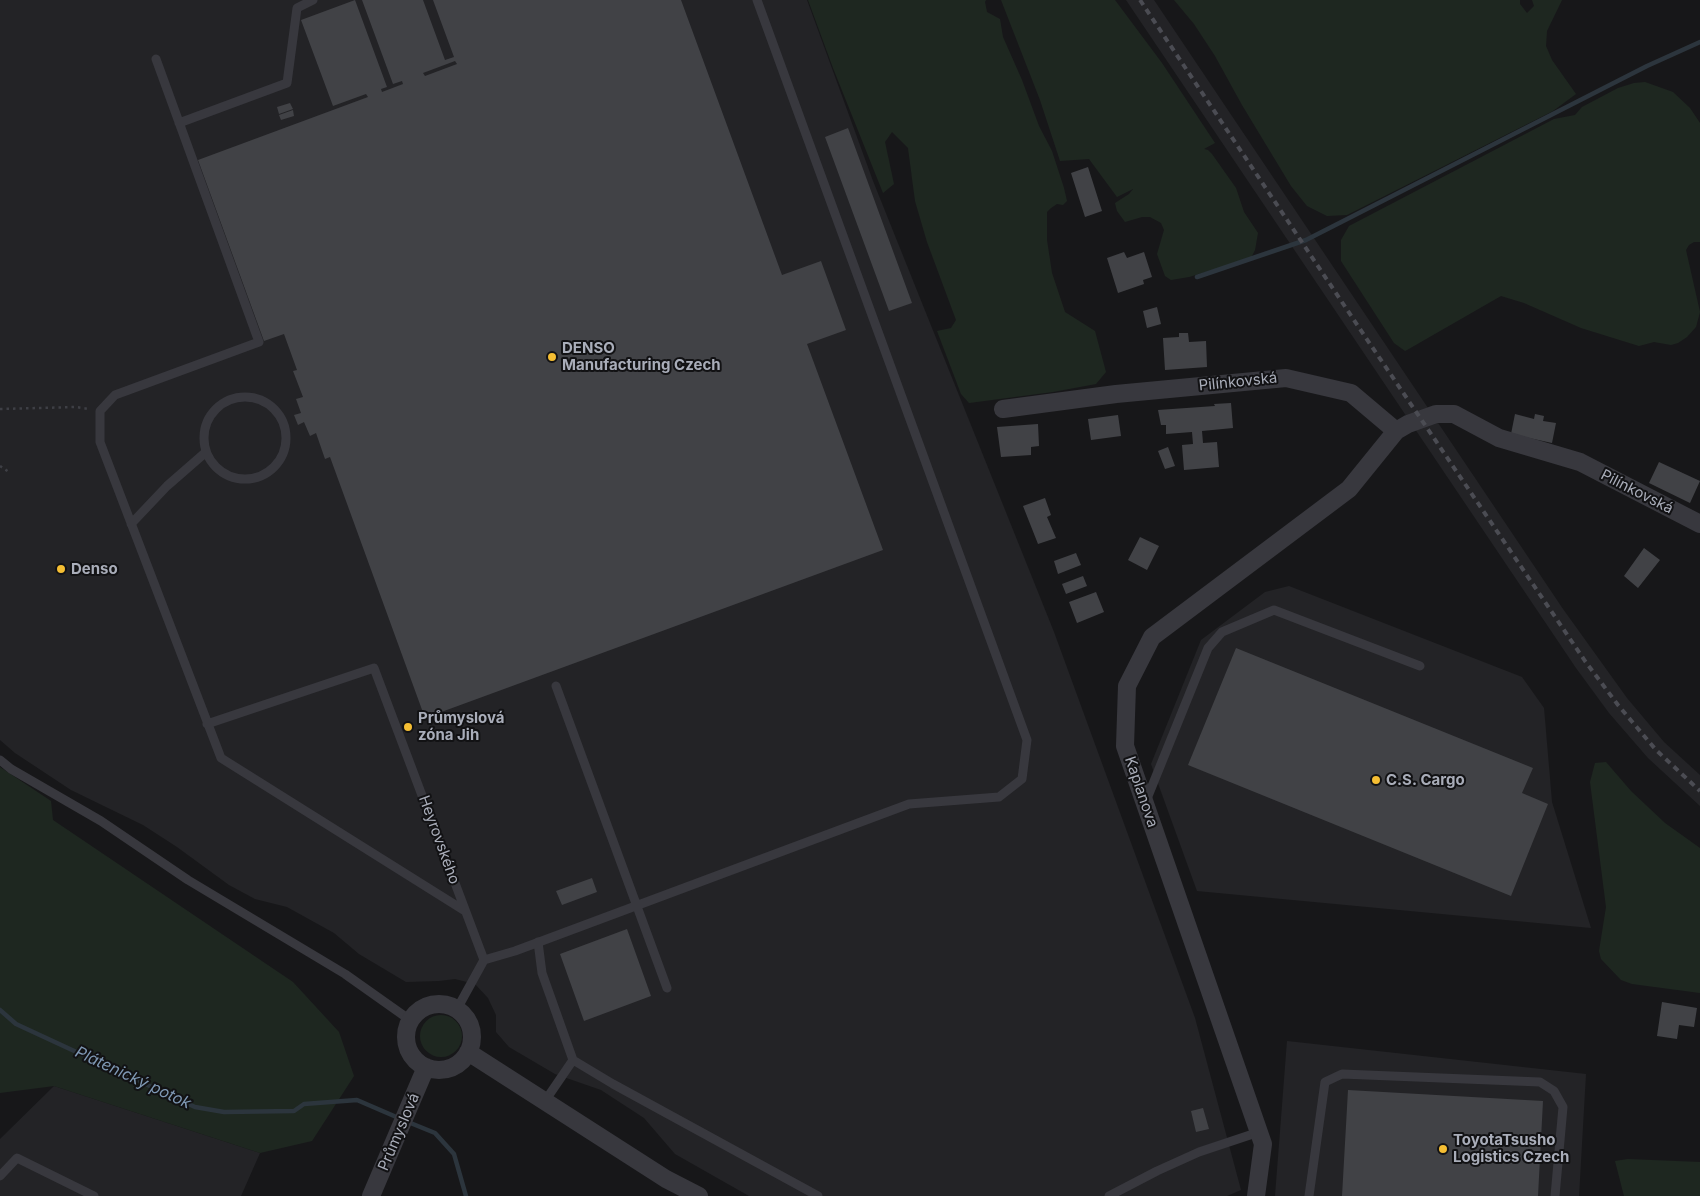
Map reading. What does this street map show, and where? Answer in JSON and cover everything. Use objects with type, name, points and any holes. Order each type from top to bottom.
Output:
[{"type":"street","name":"Pilínkovská","points":[[1003,409],[1116,394],[1286,378],[1351,393],[1396,431],[1408,424],[1436,414],[1454,414],[1499,438],[1580,462],[1700,524]]},
{"type":"street","name":"Kaplanova","points":[[1256,1196],[1263,1144],[1125,746],[1127,686],[1152,637],[1349,489],[1396,431]]},
{"type":"street","points":[[432,1004],[445,1004],[457,1009],[467,1019],[472,1032],[471,1046],[468,1052],[461,1062],[450,1068],[438,1070],[426,1068],[415,1059],[408,1047],[406,1033],[410,1020],[419,1010],[432,1004]]},
{"type":"street","points":[[468,1052],[666,1179],[699,1196]]},
{"type":"street","name":"Průmyslová","points":[[371,1196],[426,1068]]},
{"type":"lane","points":[[180,123],[287,84],[297,8],[313,0]]},
{"type":"lane","points":[[457,1009],[484,960],[515,951],[777,855],[909,804],[998,796],[1022,779],[1027,740],[757,0]]},
{"type":"lane","points":[[156,60],[259,342],[115,395],[100,411],[100,442],[221,758],[465,911]]},
{"type":"lane","points":[[234,398],[254,398],[264,401],[272,407],[283,423],[286,438],[283,453],[272,470],[259,477],[244,480],[225,475],[210,461],[206,452],[204,433],[206,423],[217,407],[234,398]]},
{"type":"lane","points":[[132,524],[166,486],[206,452]]},
{"type":"lane","points":[[1145,803],[1208,648],[1222,632],[1274,610],[1420,666]]},
{"type":"lane","name":"Heyrovského","points":[[208,724],[374,668],[484,960]]},
{"type":"lane","points":[[556,686],[667,988]]},
{"type":"lane","points":[[0,760],[10,769],[101,821],[188,880],[345,974],[410,1020]]},
{"type":"lane","points":[[538,942],[542,973],[573,1060],[613,1084],[818,1196]]},
{"type":"lane","points":[[544,1101],[573,1060]]},
{"type":"lane","points":[[1309,1196],[1325,1082],[1342,1074],[1540,1082],[1554,1091],[1562,1107],[1554,1196]]},
{"type":"lane","points":[[1109,1196],[1156,1171],[1199,1152],[1259,1132]]},
{"type":"lane","points":[[0,1176],[17,1158],[94,1196]]},
{"type":"path","points":[[0,409],[76,407],[100,411]]},
{"type":"path","points":[[0,466],[9,472]]},
{"type":"shaded area","name":"Denso","points":[[0,0],[807,0],[873,181],[1054,632],[1195,1018],[1241,1190],[1227,1196],[749,1196],[675,1154],[644,1118],[601,1090],[555,1074],[509,1047],[496,1032],[496,1015],[488,998],[475,984],[455,979],[406,982],[359,954],[334,933],[287,907],[255,899],[229,885],[143,825],[71,790],[15,753],[0,740]]},
{"type":"shaded area","points":[[808,0],[986,0],[987,12],[1000,19],[1003,37],[1039,126],[1052,151],[1064,188],[1067,201],[1063,205],[1057,204],[1047,212],[1047,240],[1052,273],[1065,312],[1095,331],[1106,372],[1096,384],[1053,392],[969,403],[961,394],[937,331],[951,328],[956,320],[927,242],[915,201],[908,148],[892,132],[885,142],[894,184],[883,193]]},
{"type":"shaded area","points":[[1001,0],[1115,0],[1162,63],[1215,143],[1204,149],[1212,154],[1236,188],[1244,212],[1258,233],[1255,250],[1251,258],[1189,277],[1171,280],[1165,276],[1157,254],[1164,230],[1161,223],[1150,217],[1142,217],[1125,222],[1117,211],[1115,203],[1133,189],[1117,197],[1089,159],[1060,161],[1040,100]]},
{"type":"shaded area","points":[[1126,0],[1154,0],[1563,609],[1627,698],[1664,742],[1700,775],[1700,806],[1648,758],[1609,713],[1576,668]]},
{"type":"shaded area","points":[[1174,0],[1520,0],[1520,4],[1527,13],[1534,6],[1532,0],[1562,0],[1547,31],[1546,46],[1552,60],[1576,94],[1553,111],[1347,215],[1327,216],[1307,206],[1291,186],[1215,56],[1194,24]]},
{"type":"shaded area","points":[[1645,82],[1673,92],[1690,108],[1700,123],[1700,242],[1694,242],[1686,250],[1700,312],[1696,327],[1687,337],[1671,345],[1654,342],[1639,346],[1581,328],[1524,303],[1501,296],[1405,351],[1394,343],[1341,261],[1341,240],[1349,226],[1554,119],[1575,115],[1582,107],[1618,88]]},
{"type":"shaded area","points":[[1289,586],[1522,677],[1544,708],[1552,802],[1591,928],[1197,891],[1151,764],[1201,640],[1265,592]]},
{"type":"shaded area","points":[[1606,762],[1631,791],[1665,823],[1700,848],[1700,993],[1632,984],[1621,980],[1601,959],[1599,951],[1606,907],[1590,782],[1595,763]]},
{"type":"shaded area","points":[[0,767],[51,801],[53,820],[293,982],[339,1032],[354,1076],[312,1141],[260,1153],[54,1086],[0,1093]]},
{"type":"shaded area","points":[[445,1015],[453,1018],[459,1024],[462,1036],[459,1048],[453,1054],[437,1057],[429,1054],[423,1048],[420,1032],[423,1024],[429,1018]]},
{"type":"shaded area","points":[[1287,1041],[1586,1074],[1579,1196],[1275,1196]]},
{"type":"shaded area","points":[[54,1086],[260,1153],[241,1196],[0,1196],[0,1139]]},
{"type":"shaded area","points":[[1628,1159],[1700,1162],[1700,1196],[1624,1196],[1615,1161]]},
{"type":"building","name":"DENSO Manufacturing Czech","points":[[355,0],[387,87],[381,89],[382,92],[403,84],[402,81],[393,84],[362,0],[423,0],[445,60],[454,57],[433,0],[681,0],[782,275],[821,261],[846,330],[807,344],[883,550],[425,718],[330,457],[325,459],[316,433],[310,436],[304,422],[298,425],[294,415],[301,413],[296,399],[303,397],[293,371],[297,370],[284,334],[264,341],[198,160],[368,97],[366,94],[333,106],[301,20]],"holes":[[[455,61],[457,64],[425,76],[423,73]]]},
{"type":"building","points":[[290,103],[293,109],[279,114],[277,107]]},
{"type":"building","points":[[293,110],[294,116],[281,120],[279,115]]},
{"type":"building","points":[[848,128],[912,303],[889,311],[825,137]]},
{"type":"building","points":[[1088,167],[1102,211],[1085,217],[1071,173]]},
{"type":"building","points":[[1124,252],[1127,258],[1144,252],[1152,277],[1143,280],[1144,284],[1118,293],[1107,258]]},
{"type":"building","points":[[1157,307],[1161,324],[1147,328],[1143,311]]},
{"type":"building","points":[[1179,333],[1188,333],[1189,342],[1206,341],[1207,367],[1165,370],[1163,338],[1179,337]]},
{"type":"building","points":[[1231,403],[1233,428],[1202,431],[1203,443],[1217,442],[1219,467],[1184,470],[1182,445],[1193,444],[1192,432],[1166,434],[1166,425],[1161,425],[1158,410]]},
{"type":"building","points":[[1515,414],[1534,419],[1535,414],[1544,416],[1543,421],[1556,423],[1552,443],[1511,434]]},
{"type":"building","points":[[1118,415],[1121,436],[1091,440],[1088,419]]},
{"type":"building","points":[[1038,424],[1039,446],[1031,447],[1031,455],[1001,457],[997,427]]},
{"type":"building","points":[[1168,447],[1175,466],[1165,469],[1158,451]]},
{"type":"building","points":[[1659,462],[1700,481],[1690,503],[1649,483]]},
{"type":"building","points":[[1045,498],[1051,515],[1047,517],[1056,538],[1038,544],[1023,506]]},
{"type":"building","points":[[1140,537],[1159,546],[1147,570],[1128,560]]},
{"type":"building","points":[[1644,548],[1660,560],[1638,588],[1624,576]]},
{"type":"building","points":[[1076,553],[1081,565],[1058,574],[1054,561]]},
{"type":"building","points":[[1083,576],[1087,586],[1066,594],[1062,584]]},
{"type":"building","points":[[1096,592],[1104,612],[1077,623],[1069,602]]},
{"type":"building","name":"C.S. Cargo","points":[[1236,648],[1533,768],[1522,793],[1548,804],[1511,896],[1188,765]]},
{"type":"building","points":[[592,878],[597,892],[562,905],[556,891]]},
{"type":"building","points":[[627,929],[651,996],[584,1021],[560,954]]},
{"type":"building","points":[[1662,1002],[1697,1008],[1694,1027],[1679,1025],[1677,1039],[1657,1036]]},
{"type":"building","name":"ToyotaTsusho Logistics Czech","points":[[1348,1090],[1543,1101],[1538,1196],[1342,1196]]},
{"type":"building","points":[[1203,1108],[1209,1129],[1196,1132],[1191,1111]]},
{"type":"waterway","points":[[1197,277],[1306,240],[1647,66],[1700,42]]},
{"type":"waterway","name":"Plátenický potok","points":[[0,1010],[16,1024],[195,1107],[224,1112],[294,1111],[304,1104],[357,1100],[401,1119]]},
{"type":"waterway","name":"Plátenický potok","points":[[408,1122],[435,1133],[454,1154],[466,1196]]},
{"type":"railway","points":[[1140,0],[1585,661],[1618,705],[1656,750],[1700,791]]},
{"type":"place","name":"DENSO Manufacturing Czech","points":[[552,357]]},
{"type":"place","name":"Denso","points":[[61,569]]},
{"type":"place","name":"Průmyslová zóna Jih","points":[[408,727]]},
{"type":"place","name":"C.S. Cargo","points":[[1376,780]]},
{"type":"place","name":"ToyotaTsusho Logistics Czech","points":[[1443,1149]]}]
